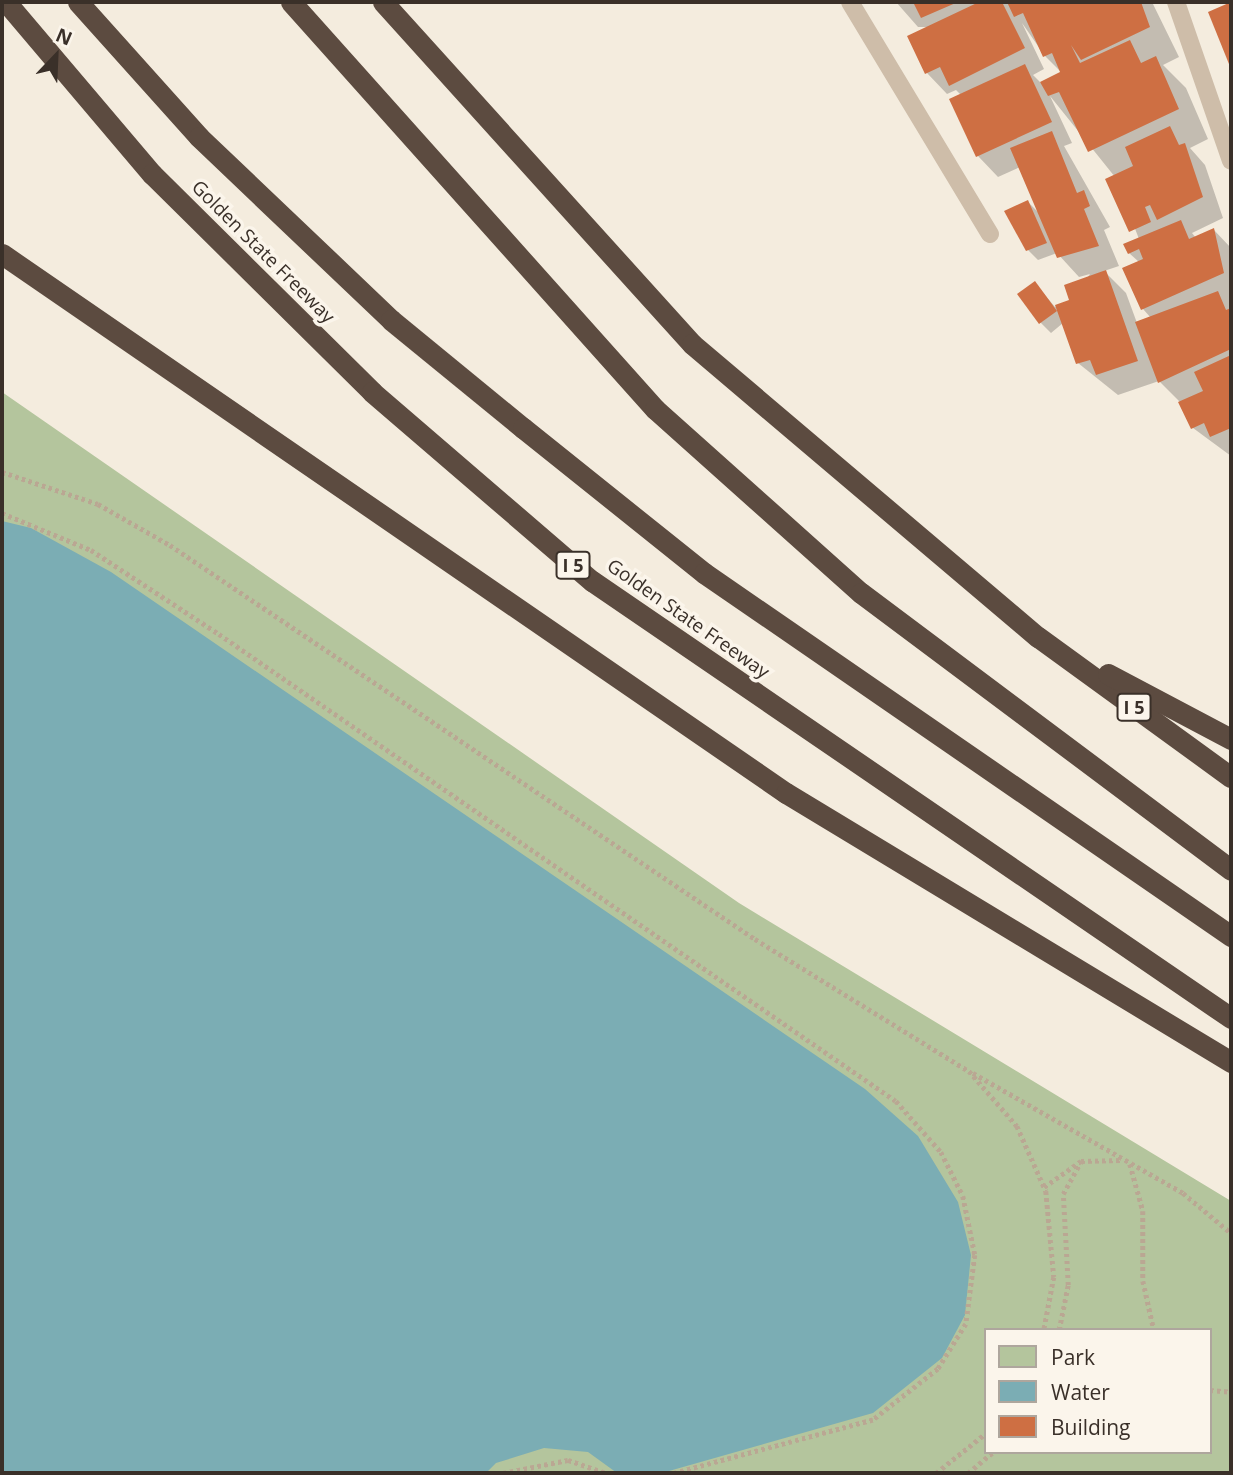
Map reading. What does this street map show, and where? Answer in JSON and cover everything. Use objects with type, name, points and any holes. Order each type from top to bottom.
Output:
[{"type":"highway","name":"Golden State Freeway","points":[[6,2],[152,174],[363,383],[592,581],[1231,1018]]},
{"type":"highway","points":[[78,2],[209,147],[391,320],[513,420],[704,573],[1231,936]]},
{"type":"highway","points":[[291,2],[655,410],[861,593],[1231,870]]},
{"type":"highway","name":"I 5","points":[[386,4],[692,344],[1038,637],[1231,777]]},
{"type":"highway","points":[[2,254],[786,793],[1231,1062]]},
{"type":"highway","points":[[1038,637],[1231,739]]},
{"type":"lane","points":[[850,2],[989,234]]},
{"type":"lane","points":[[1176,2],[1231,161]]},
{"type":"path","points":[[2,472],[98,504],[170,545],[755,939],[969,1071],[1183,1194],[1231,1234]]},
{"type":"path","points":[[2,513],[90,550],[219,634],[896,1101],[941,1152],[963,1196],[975,1255],[965,1324],[938,1370],[873,1420],[675,1473]]},
{"type":"path","points":[[969,1071],[1017,1126],[1044,1187],[1054,1277],[1044,1328]]},
{"type":"path","points":[[1044,1187],[1081,1161],[1127,1162]]},
{"type":"path","points":[[1059,1328],[1068,1285],[1063,1194],[1081,1161]]},
{"type":"path","points":[[1127,1162],[1143,1211],[1143,1281],[1154,1328]]},
{"type":"path","points":[[1212,1390],[1231,1392]]},
{"type":"path","points":[[936,1473],[984,1435]]},
{"type":"path","points":[[968,1473],[991,1454]]},
{"type":"path","points":[[503,1473],[568,1460],[604,1473]]},
{"type":"green space","points":[[2,392],[739,903],[1231,1201],[1231,1473],[2,1473]]},
{"type":"water","points":[[2,521],[31,528],[111,572],[865,1089],[918,1136],[958,1202],[971,1255],[965,1315],[942,1358],[873,1413],[662,1473],[617,1473],[588,1452],[544,1448],[496,1463],[486,1473],[2,1473]]},
{"type":"building","points":[[913,2],[958,2],[921,18]]},
{"type":"building","points":[[979,2],[1002,2],[1025,48],[949,86],[940,67],[925,74],[907,36]]},
{"type":"building","points":[[1007,2],[1141,2],[1150,27],[1081,60],[1071,45],[1080,63],[1130,40],[1141,63],[1156,56],[1179,109],[1088,152],[1059,92],[1048,96],[1040,82],[1060,72],[1052,53],[1043,57],[1023,13],[1014,17]]},
{"type":"building","points":[[1231,2],[1231,69],[1208,12]]},
{"type":"building","points":[[1025,64],[1052,122],[976,157],[949,99]]},
{"type":"building","points":[[1170,126],[1179,145],[1185,143],[1203,197],[1157,220],[1150,205],[1145,207],[1151,222],[1129,232],[1105,179],[1133,166],[1125,147]]},
{"type":"building","points":[[1052,131],[1077,193],[1084,190],[1090,206],[1084,209],[1099,246],[1057,258],[1010,148]]},
{"type":"building","points":[[1028,200],[1047,243],[1026,251],[1004,211]]},
{"type":"building","points":[[1181,220],[1189,239],[1214,228],[1224,273],[1141,310],[1122,268],[1143,259],[1139,249],[1128,254],[1123,244]]},
{"type":"building","points":[[1106,270],[1138,361],[1096,375],[1090,360],[1076,364],[1055,305],[1069,300],[1064,285]]},
{"type":"building","points":[[1035,281],[1057,311],[1039,324],[1017,294]]},
{"type":"building","points":[[1218,291],[1226,310],[1231,308],[1231,349],[1158,383],[1135,322]]},
{"type":"building","points":[[1231,355],[1231,428],[1210,437],[1204,423],[1191,429],[1178,402],[1203,391],[1194,372]]}]
